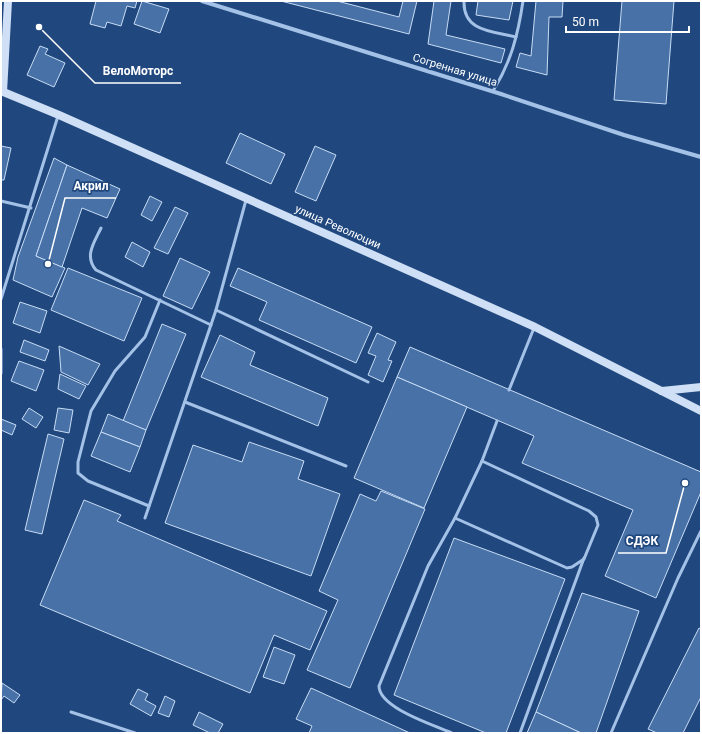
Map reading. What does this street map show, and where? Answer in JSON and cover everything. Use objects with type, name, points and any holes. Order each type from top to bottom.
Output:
[{"type":"main road","points":[[2,91],[8,1]]},
{"type":"main road","name":"улица Революции","points":[[2,91],[535,326],[701,411]]},
{"type":"main road","points":[[661,391],[701,387]]},
{"type":"street","name":"Согренная улица","points":[[202,1],[493,91],[624,135],[701,157]]},
{"type":"lane","points":[[464,1],[465,16],[472,24],[478,28],[516,37]]},
{"type":"lane","points":[[493,91],[508,66],[516,37],[523,1]]},
{"type":"lane","points":[[1,299],[31,208],[59,115]]},
{"type":"lane","points":[[145,518],[216,310],[246,198]]},
{"type":"lane","points":[[1,201],[31,208]]},
{"type":"lane","points":[[101,228],[89,254],[92,265],[96,270],[211,325]]},
{"type":"lane","points":[[149,506],[88,481],[78,473],[78,462],[91,411],[114,371],[145,337],[160,300]]},
{"type":"lane","points":[[216,310],[368,382]]},
{"type":"lane","points":[[509,390],[535,326]]},
{"type":"lane","points":[[1,349],[1,373]]},
{"type":"lane","points":[[185,402],[346,466]]},
{"type":"lane","points":[[452,733],[392,706],[381,696],[378,686],[428,566],[455,518],[482,461],[497,421]]},
{"type":"lane","points":[[482,461],[590,511],[596,517],[598,525],[520,733]]},
{"type":"lane","points":[[455,518],[567,568],[577,564],[584,559],[586,555]]},
{"type":"lane","points":[[611,733],[678,578],[701,531]]},
{"type":"lane","points":[[71,712],[135,733]]},
{"type":"building","points":[[96,1],[137,1],[135,8],[127,6],[121,26],[107,22],[105,28],[90,24]]},
{"type":"building","points":[[142,1],[169,9],[160,33],[134,24]]},
{"type":"building","points":[[281,1],[337,1],[399,17],[403,1],[417,1],[409,34]]},
{"type":"building","points":[[434,1],[451,1],[446,35],[505,49],[501,63],[428,44]]},
{"type":"building","points":[[478,1],[513,1],[509,20],[476,15]]},
{"type":"building","points":[[536,1],[563,1],[562,17],[549,17],[547,75],[516,67],[520,53],[531,56]]},
{"type":"building","points":[[622,1],[674,1],[666,104],[614,100]]},
{"type":"building","points":[[40,46],[48,49],[45,54],[65,63],[54,87],[27,75]]},
{"type":"building","points":[[240,133],[285,154],[271,184],[226,163]]},
{"type":"building","points":[[1,146],[11,148],[4,180],[1,180]]},
{"type":"building","points":[[315,146],[336,155],[316,201],[295,192]]},
{"type":"building","points":[[54,158],[67,165],[36,256],[65,268],[52,297],[13,280],[18,257]]},
{"type":"building","points":[[67,165],[120,189],[107,218],[82,208],[62,267],[36,256]]},
{"type":"building","points":[[150,196],[162,202],[152,221],[141,215]]},
{"type":"building","points":[[175,207],[188,213],[168,254],[154,248]]},
{"type":"building","points":[[132,242],[150,252],[143,267],[125,257]]},
{"type":"building","points":[[180,258],[210,272],[192,309],[163,296]]},
{"type":"building","points":[[68,268],[142,298],[124,341],[51,310]]},
{"type":"building","points":[[238,268],[372,327],[356,363],[259,320],[267,302],[230,286]]},
{"type":"building","points":[[20,302],[47,311],[40,333],[13,323]]},
{"type":"building","points":[[162,324],[186,334],[146,430],[123,421]]},
{"type":"building","points":[[377,333],[396,342],[388,360],[392,361],[383,382],[368,375],[376,356],[368,353]]},
{"type":"building","points":[[220,335],[255,352],[250,365],[328,398],[318,426],[201,377]]},
{"type":"building","points":[[24,340],[49,350],[45,361],[20,352]]},
{"type":"building","points":[[59,346],[100,364],[88,385],[61,372]]},
{"type":"building","points":[[410,347],[701,472],[701,492],[656,598],[605,576],[633,510],[522,463],[534,436],[397,377]]},
{"type":"building","points":[[19,361],[44,370],[36,391],[11,381]]},
{"type":"building","points":[[60,374],[86,386],[79,399],[58,389]]},
{"type":"building","points":[[397,377],[467,407],[424,508],[354,478]]},
{"type":"building","points":[[29,408],[43,417],[36,428],[22,419]]},
{"type":"building","points":[[58,408],[73,410],[69,433],[54,430]]},
{"type":"building","points":[[108,414],[146,430],[140,447],[101,432]]},
{"type":"building","points":[[1,419],[16,425],[12,435],[1,430]]},
{"type":"building","points":[[101,432],[140,447],[130,472],[91,456]]},
{"type":"building","points":[[48,434],[64,439],[42,534],[25,530]]},
{"type":"building","points":[[249,442],[304,461],[298,479],[340,494],[311,576],[165,523],[193,445],[242,462]]},
{"type":"building","points":[[381,491],[425,509],[350,688],[307,670],[338,600],[319,591],[360,494],[376,501]]},
{"type":"building","points":[[84,500],[121,515],[117,521],[327,611],[310,650],[274,635],[250,693],[40,605]]},
{"type":"building","points":[[454,538],[565,579],[506,733],[486,733],[394,695]]},
{"type":"building","points":[[582,593],[639,611],[596,733],[581,733],[536,712]]},
{"type":"building","points":[[699,628],[701,629],[701,697],[683,733],[657,733],[648,729]]},
{"type":"building","points":[[274,647],[295,655],[284,684],[263,677]]},
{"type":"building","points":[[2,683],[20,695],[14,703],[4,696],[1,700]]},
{"type":"building","points":[[311,688],[410,733],[309,733],[312,726],[296,719]]},
{"type":"building","points":[[138,689],[148,694],[145,700],[156,706],[151,716],[130,704]]},
{"type":"building","points":[[165,696],[175,701],[169,717],[158,713]]},
{"type":"building","points":[[199,712],[223,724],[218,733],[210,733],[193,725]]},
{"type":"building","points":[[536,712],[581,733],[527,733]]},
{"type":"place","name":"ВелоМоторс","points":[[39,27]]},
{"type":"place","name":"Акрил","points":[[48,264]]},
{"type":"place","name":"СДЭК","points":[[685,483]]}]
